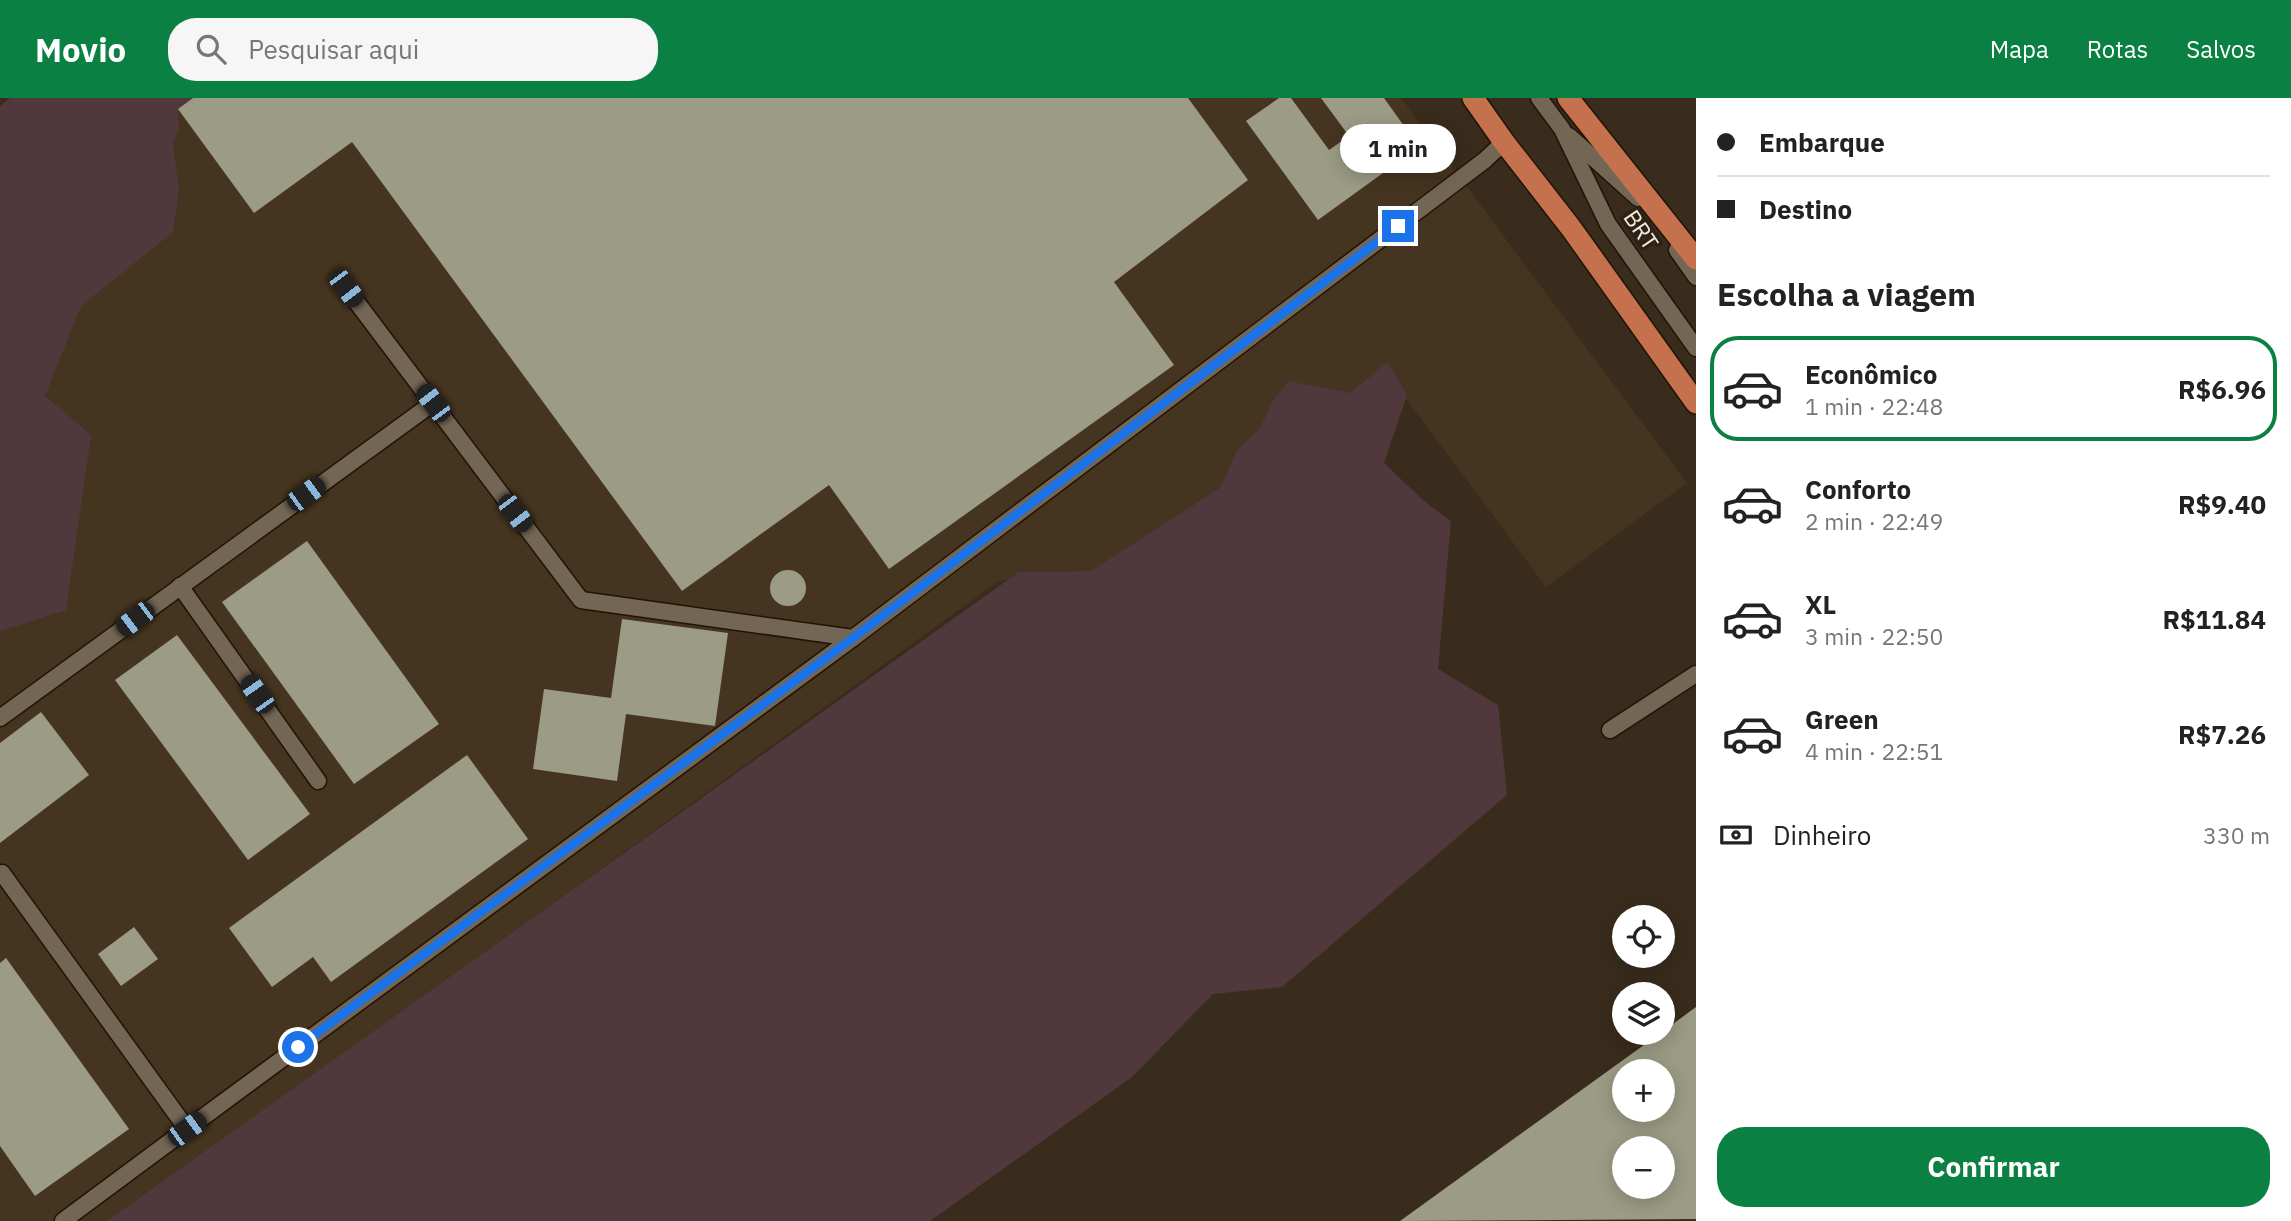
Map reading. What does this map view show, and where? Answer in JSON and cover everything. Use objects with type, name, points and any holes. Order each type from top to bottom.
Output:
[{"type":"main road","points":[[1474,98],[1696,403]]},
{"type":"main road","points":[[1568,98],[1696,259]]},
{"type":"lane","name":"BRT","points":[[1539,98],[1562,129],[1608,224],[1696,348]]},
{"type":"lane","name":"BRT","points":[[1562,129],[1643,202],[1696,277]]},
{"type":"lane","points":[[63,1221],[853,638],[1485,160],[1504,142]]},
{"type":"lane","points":[[346,288],[581,600],[853,638]]},
{"type":"lane","points":[[0,718],[433,403]]},
{"type":"lane","points":[[180,586],[318,780]]},
{"type":"lane","points":[[1610,730],[1696,674]]},
{"type":"lane","points":[[2,873],[187,1129]]},
{"type":"shaded area","points":[[10,98],[193,98],[178,109],[179,129],[173,143],[179,189],[173,232],[81,306],[45,396],[91,435],[66,610],[0,631],[0,106]]},
{"type":"shaded area","points":[[17,98],[1401,98],[1687,483],[1546,587],[1392,380],[1136,567],[999,581],[115,1221],[0,1221],[0,110]]},
{"type":"shaded area","points":[[1388,362],[1407,395],[1384,463],[1424,501],[1451,521],[1438,669],[1498,705],[1507,795],[1282,987],[1213,994],[1132,1077],[930,1221],[107,1221],[1019,572],[1091,571],[1220,488],[1237,451],[1260,428],[1273,401],[1288,381],[1350,393]]},
{"type":"building","points":[[193,98],[1188,98],[1248,180],[1114,282],[1174,365],[889,569],[829,485],[682,591],[352,142],[254,213],[178,109]]},
{"type":"building","points":[[1279,98],[1291,98],[1329,150],[1349,136],[1321,98],[1384,98],[1419,147],[1318,220],[1246,121]]},
{"type":"building","points":[[307,541],[439,724],[354,784],[222,602]]},
{"type":"building","points":[[788,570],[801,575],[806,588],[801,601],[788,606],[775,601],[770,588],[775,575]]},
{"type":"building","points":[[622,619],[728,633],[715,726],[626,714],[617,781],[533,769],[544,689],[611,698]]},
{"type":"building","points":[[177,635],[310,814],[248,860],[115,680]]},
{"type":"building","points":[[41,712],[89,775],[0,843],[0,743]]},
{"type":"building","points":[[467,755],[528,839],[331,982],[313,957],[272,987],[229,928]]},
{"type":"building","points":[[134,927],[158,959],[121,986],[98,954]]},
{"type":"building","points":[[6,958],[129,1129],[35,1196],[0,1146],[0,963]]},
{"type":"building","points":[[1696,1007],[1696,1219],[1400,1221],[1612,1068],[1612,1122],[1675,1122],[1675,1059],[1624,1059],[1643,1045],[1675,1045],[1675,1022]]},
{"type":"route","points":[[298,1047],[853,638],[1398,226]]}]
